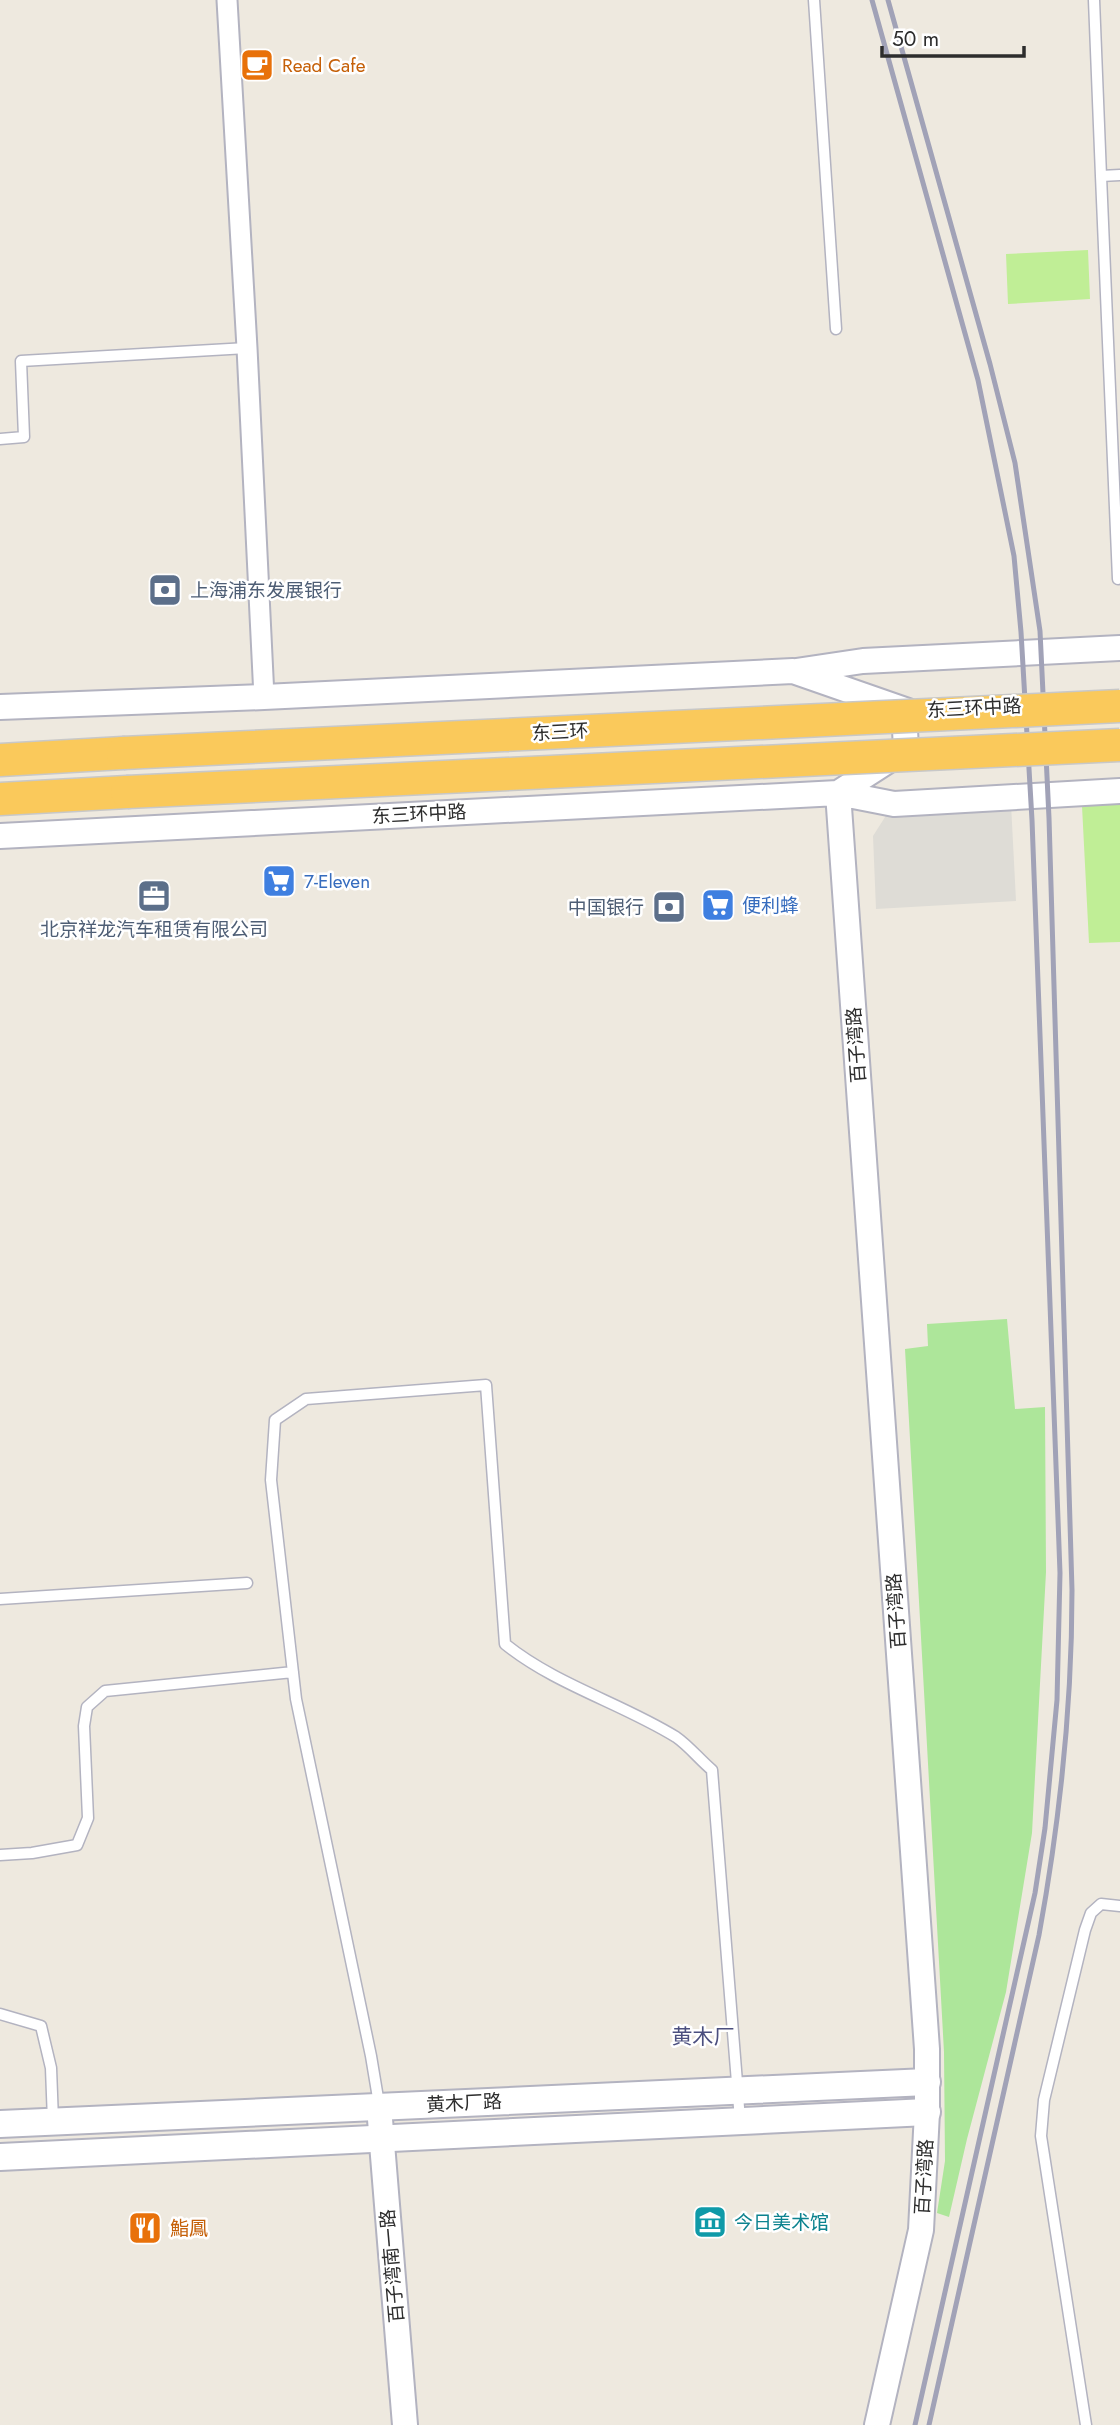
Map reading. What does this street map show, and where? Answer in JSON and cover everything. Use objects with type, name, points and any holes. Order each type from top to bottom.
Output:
[{"type":"highway","name":"东三环","points":[[0,760],[1120,706]]},
{"type":"highway","name":"东三环","points":[[0,799],[1120,745]]},
{"type":"main road","name":"黄木厂路","points":[[0,2124],[928,2082]]},
{"type":"main road","name":"黄木厂路","points":[[0,2157],[927,2112]]},
{"type":"street","points":[[227,0],[264,697]]},
{"type":"street","name":"东三环中路","points":[[0,707],[793,671],[863,661],[1120,648]]},
{"type":"street","name":"东三环中路","points":[[793,671],[904,711],[1120,700]]},
{"type":"street","points":[[904,711],[906,749]]},
{"type":"street","name":"东三环中路","points":[[838,793],[906,749],[1120,737]]},
{"type":"street","name":"东三环中路","points":[[0,835],[838,793],[894,804],[1120,791]]},
{"type":"street","name":"百子湾路","points":[[838,793],[928,2082],[921,2230],[877,2425]]},
{"type":"street","name":"百子湾南一路","points":[[379,2107],[405,2425]]},
{"type":"lane","points":[[814,0],[836,329]]},
{"type":"lane","points":[[1094,0],[1118,579]]},
{"type":"lane","points":[[1101,176],[1120,175]]},
{"type":"lane","points":[[0,439],[24,437],[21,361],[247,348]]},
{"type":"lane","points":[[379,2107],[371,2056],[296,1699],[271,1480],[275,1420],[306,1399],[486,1385],[505,1644],[529,1664],[621,1707],[678,1739],[712,1770],[740,2121]]},
{"type":"lane","points":[[0,1599],[247,1583]]},
{"type":"lane","points":[[0,1855],[32,1853],[77,1845],[88,1818],[84,1726],[87,1707],[105,1691],[293,1672]]},
{"type":"lane","points":[[1086,2425],[1041,2136],[1044,2100],[1085,1930],[1091,1913],[1101,1904],[1120,1906]]},
{"type":"lane","points":[[0,2014],[40,2026],[51,2068],[53,2122]]},
{"type":"green space","points":[[1088,250],[1090,299],[1008,304],[1006,254]]},
{"type":"green space","points":[[1120,804],[1120,942],[1089,943],[1082,806]]},
{"type":"green space","points":[[1007,1319],[1015,1409],[1045,1407],[1046,1572],[1032,1833],[1006,1992],[949,2217],[937,2213],[945,2161],[944,2052],[905,1349],[928,1346],[927,1324]]},
{"type":"shaded area","points":[[1011,804],[1016,901],[876,909],[873,836],[887,814]]},
{"type":"railway","points":[[872,0],[978,380],[1014,556],[1032,820],[1060,1573],[1057,1700],[1045,1828],[1035,1893],[915,2425]]},
{"type":"railway","points":[[888,0],[1015,463],[1040,631],[1049,818],[1072,1590],[1070,1677],[1059,1806],[1039,1935],[929,2425]]},
{"type":"place","name":"Read Cafe","points":[[257,65]]},
{"type":"place","name":"上海浦东发展银行","points":[[165,590]]},
{"type":"place","name":"7-Eleven","points":[[279,881]]},
{"type":"place","name":"北京祥龙汽车租赁有限公司","points":[[154,896]]},
{"type":"place","name":"便利蜂","points":[[718,905]]},
{"type":"place","name":"中国银行","points":[[669,907]]},
{"type":"place","name":"今日美术馆","points":[[710,2222]]},
{"type":"place","name":"鮨鳳","points":[[145,2228]]},
{"type":"district","name":"黄木厂","points":[[703,2037]]}]
